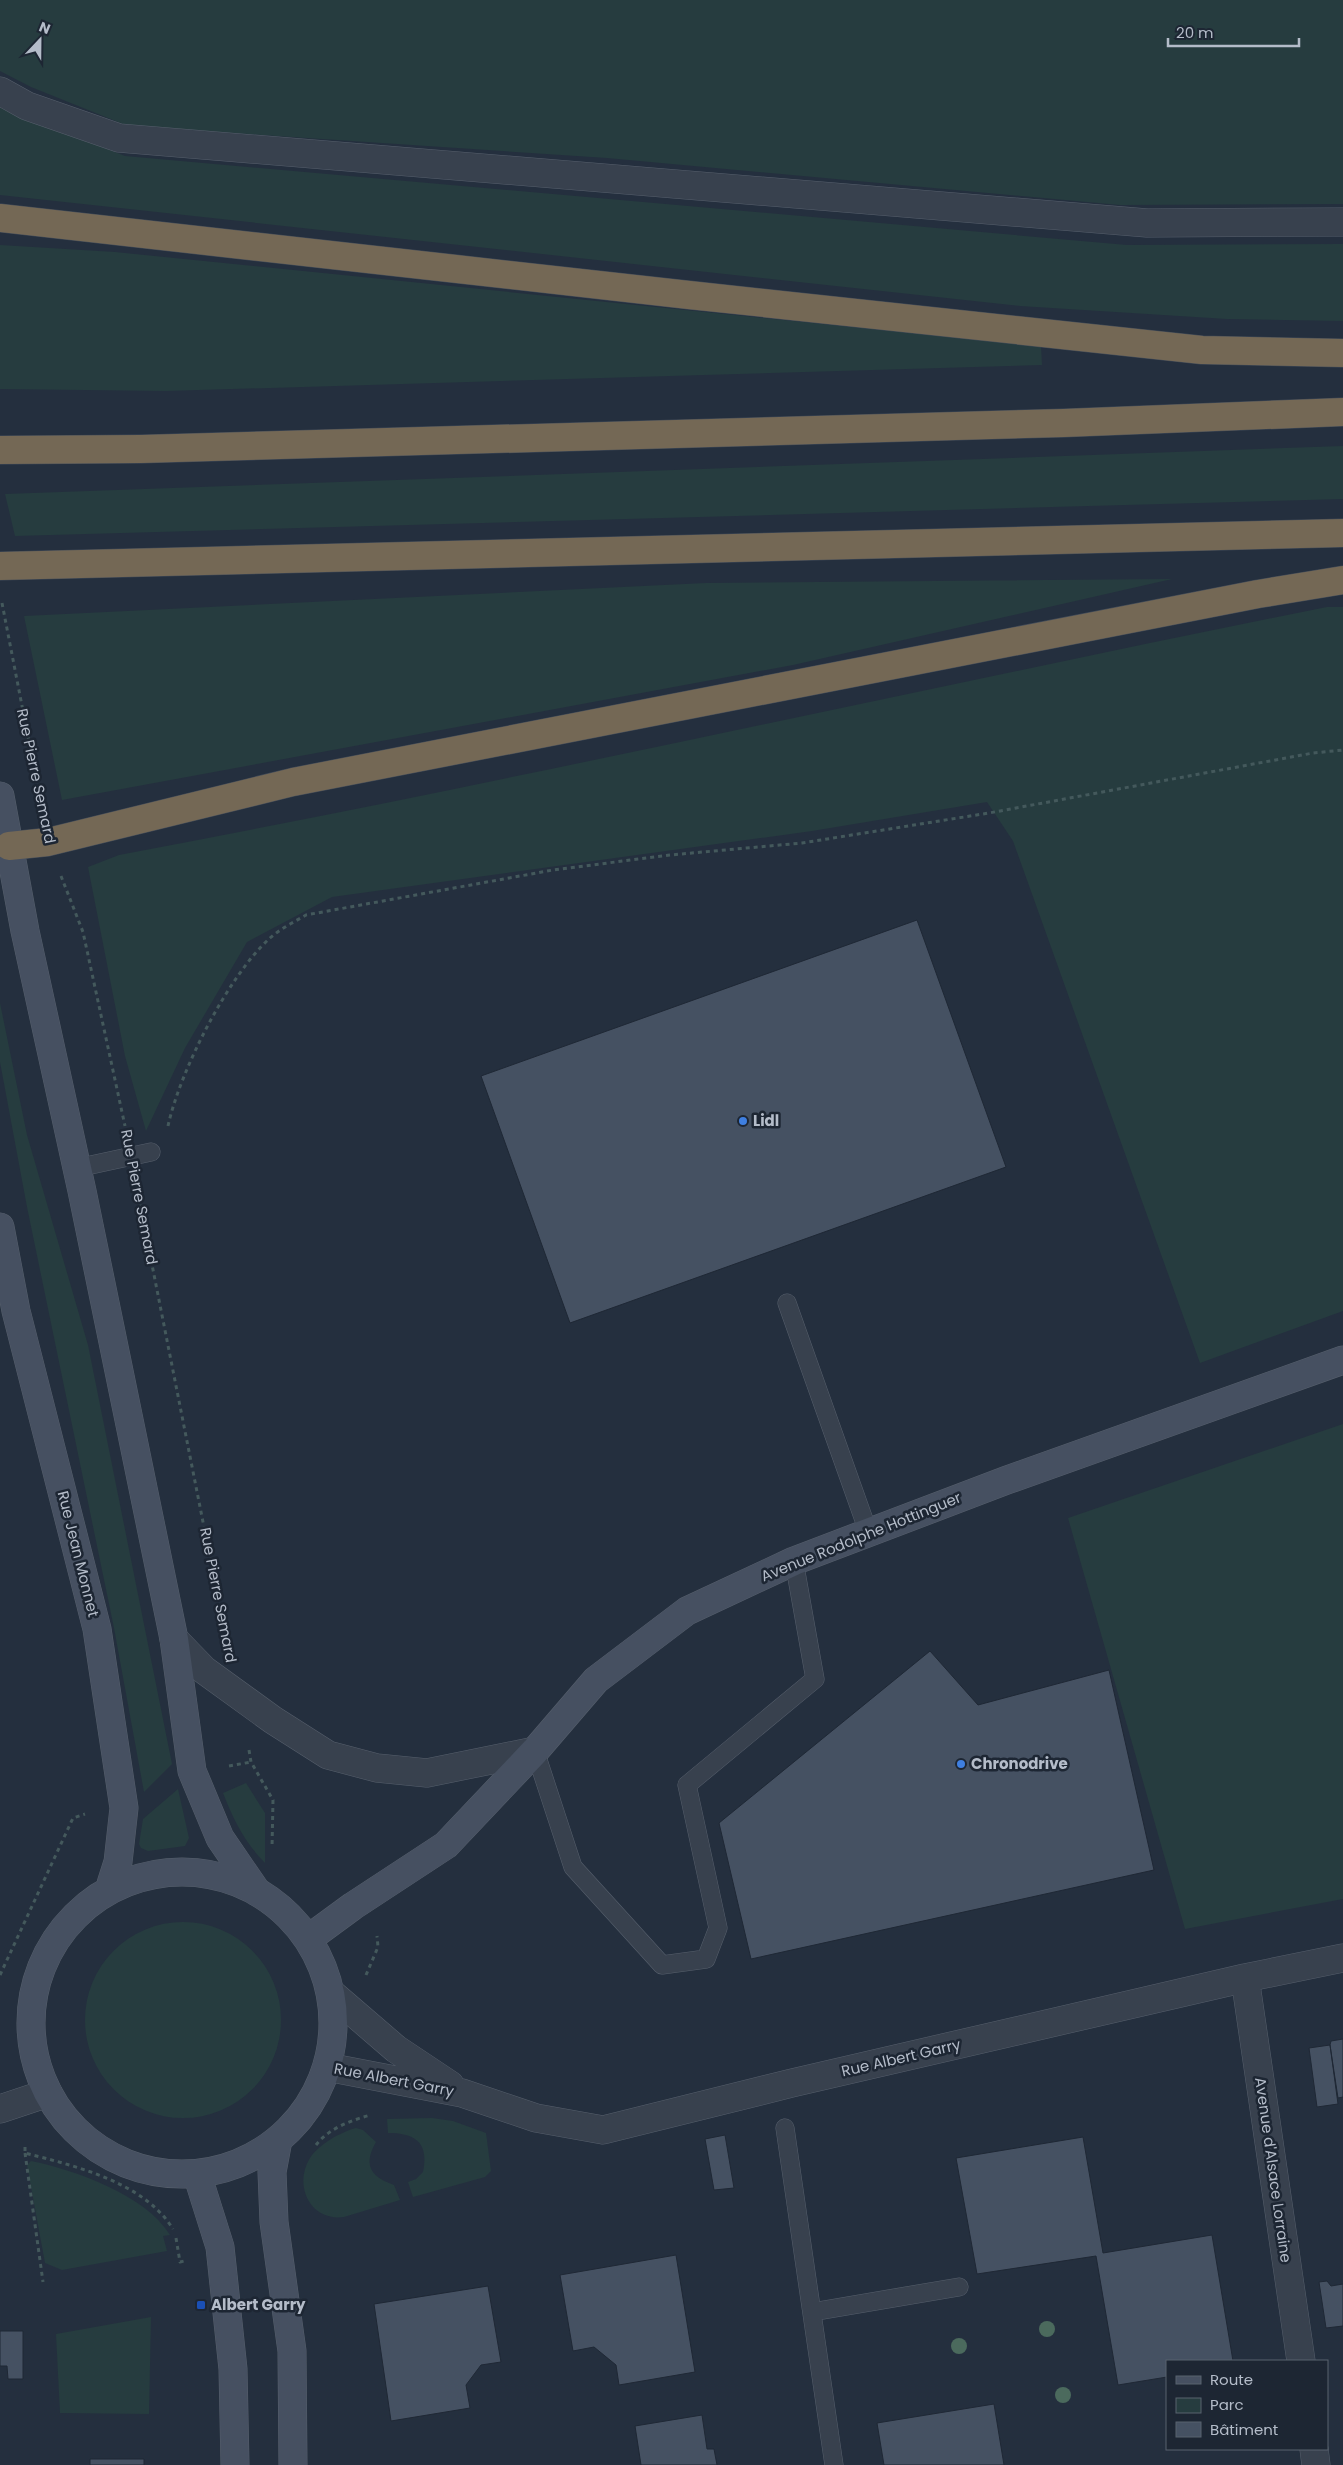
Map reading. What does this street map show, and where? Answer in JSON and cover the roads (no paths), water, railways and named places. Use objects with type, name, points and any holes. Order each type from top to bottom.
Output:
[{"type":"highway","points":[[0,218],[1202,350],[1343,353]]},
{"type":"highway","points":[[0,450],[171,448],[1064,423],[1343,412]]},
{"type":"highway","points":[[0,566],[1343,533]]},
{"type":"highway","points":[[5,844],[48,842],[292,782],[1229,599],[1343,580]]},
{"type":"main road","points":[[0,796],[5,844],[76,1168],[174,1639],[192,1771],[220,1838],[257,1892]]},
{"type":"main road","name":"Rue Jean Monnet","points":[[0,1227],[16,1311],[97,1629],[124,1808],[118,1862],[111,1884]]},
{"type":"main road","name":"Avenue Rodolphe Hottinguer","points":[[308,1939],[353,1906],[446,1845],[535,1751],[596,1680],[687,1611],[794,1561],[1007,1480],[1343,1360]]},
{"type":"main road","points":[[171,1872],[215,1876],[257,1892],[274,1902],[288,1914],[308,1939],[331,1993],[334,2031],[327,2067],[308,2108],[278,2140],[240,2163],[197,2174],[152,2171],[110,2156],[74,2129],[48,2093],[32,2045],[33,1994],[51,1946],[84,1908],[111,1884],[171,1872]]},
{"type":"main road","points":[[278,2140],[272,2180],[274,2222],[292,2351],[293,2465]]},
{"type":"main road","points":[[197,2174],[220,2247],[233,2369],[235,2465]]},
{"type":"street","points":[[0,91],[28,106],[119,138],[1147,223],[1343,222]]},
{"type":"street","points":[[174,1639],[204,1670],[328,1755],[377,1768],[427,1773],[535,1751]]},
{"type":"street","name":"Rue Albert Garry","points":[[327,2067],[462,2093],[536,2118],[602,2130],[792,2083],[1245,1978],[1343,1958]]},
{"type":"street","name":"Avenue d'Alsace Lorraine","points":[[1245,1978],[1301,2360]]},
{"type":"street","name":"Rue Albert Garry","points":[[331,1993],[396,2049],[462,2093]]},
{"type":"street","points":[[0,2109],[48,2093]]},
{"type":"street","points":[[1314,2450],[1316,2465]]},
{"type":"lane","points":[[76,1168],[151,1152]]},
{"type":"lane","points":[[787,1303],[869,1534]]},
{"type":"lane","points":[[535,1751],[573,1867],[662,1965],[706,1959],[718,1928],[687,1785],[815,1679],[794,1561]]},
{"type":"lane","points":[[785,2128],[834,2465]]},
{"type":"lane","points":[[812,2312],[960,2287]]},
{"type":"place","name":"Lidl","points":[[743,1121]]},
{"type":"place","name":"Chronodrive","points":[[961,1764]]},
{"type":"place","name":"Albert Garry","points":[[201,2305]]}]
